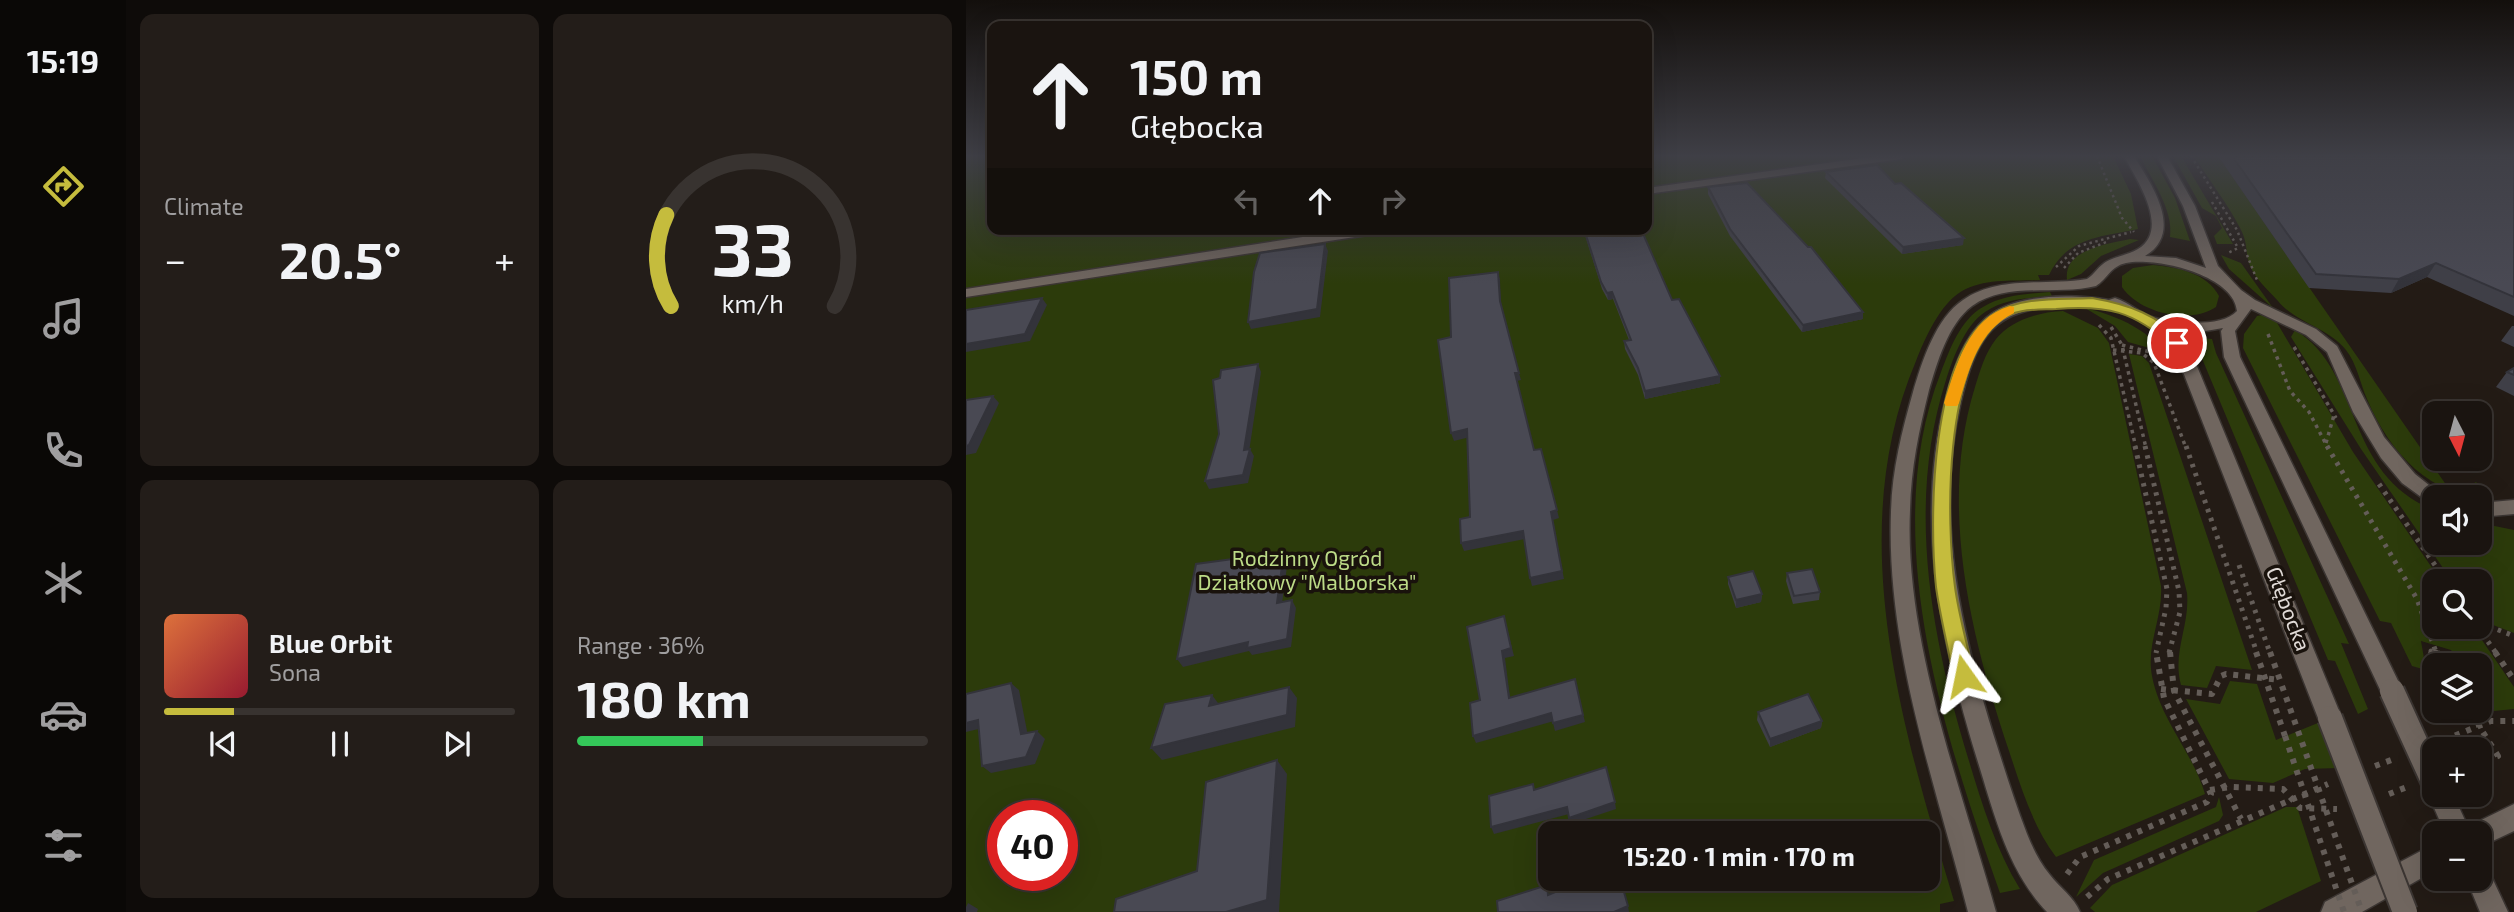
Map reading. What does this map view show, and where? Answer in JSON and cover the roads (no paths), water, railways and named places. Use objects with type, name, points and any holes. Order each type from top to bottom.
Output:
[{"type":"street","points":[[2074,907],[2047,893],[2022,854],[1964,676],[1950,612],[1941,518],[1943,457],[1951,402],[1965,362],[1979,334],[2007,311],[2065,294],[2091,283],[2106,267],[2148,248],[2159,231],[2149,199]]},
{"type":"street","points":[[2185,199],[2194,216],[2210,263],[2226,282],[2250,303],[2312,332],[2332,349],[2362,412],[2385,450],[2406,476],[2422,488]]},
{"type":"street","points":[[966,292],[1333,235]]},
{"type":"street","points":[[2124,260],[2176,262],[2226,282]]},
{"type":"street","name":"Głębocka","points":[[2100,276],[2104,292],[2123,309],[2150,321],[2168,333],[2186,359],[2405,912]]},
{"type":"street","points":[[1982,912],[1941,767],[1914,654],[1903,562],[1903,477],[1918,396],[1939,345],[1959,312],[1985,294],[2065,294],[2123,309]]},
{"type":"street","points":[[2240,294],[2244,309],[2227,335],[2232,357],[2422,757]]},
{"type":"street","name":"Głębocka","points":[[2150,321],[2200,328],[2234,321]]},
{"type":"street","points":[[2492,509],[2513,508]]},
{"type":"street","points":[[2492,828],[2514,817]]},
{"type":"street","points":[[2335,912],[2422,864]]},
{"type":"street","points":[[2485,891],[2494,912]]},
{"type":"park label","name":"Rodzinny Ogród Działkowy \"Malborska\"","points":[[1307,571]]}]
